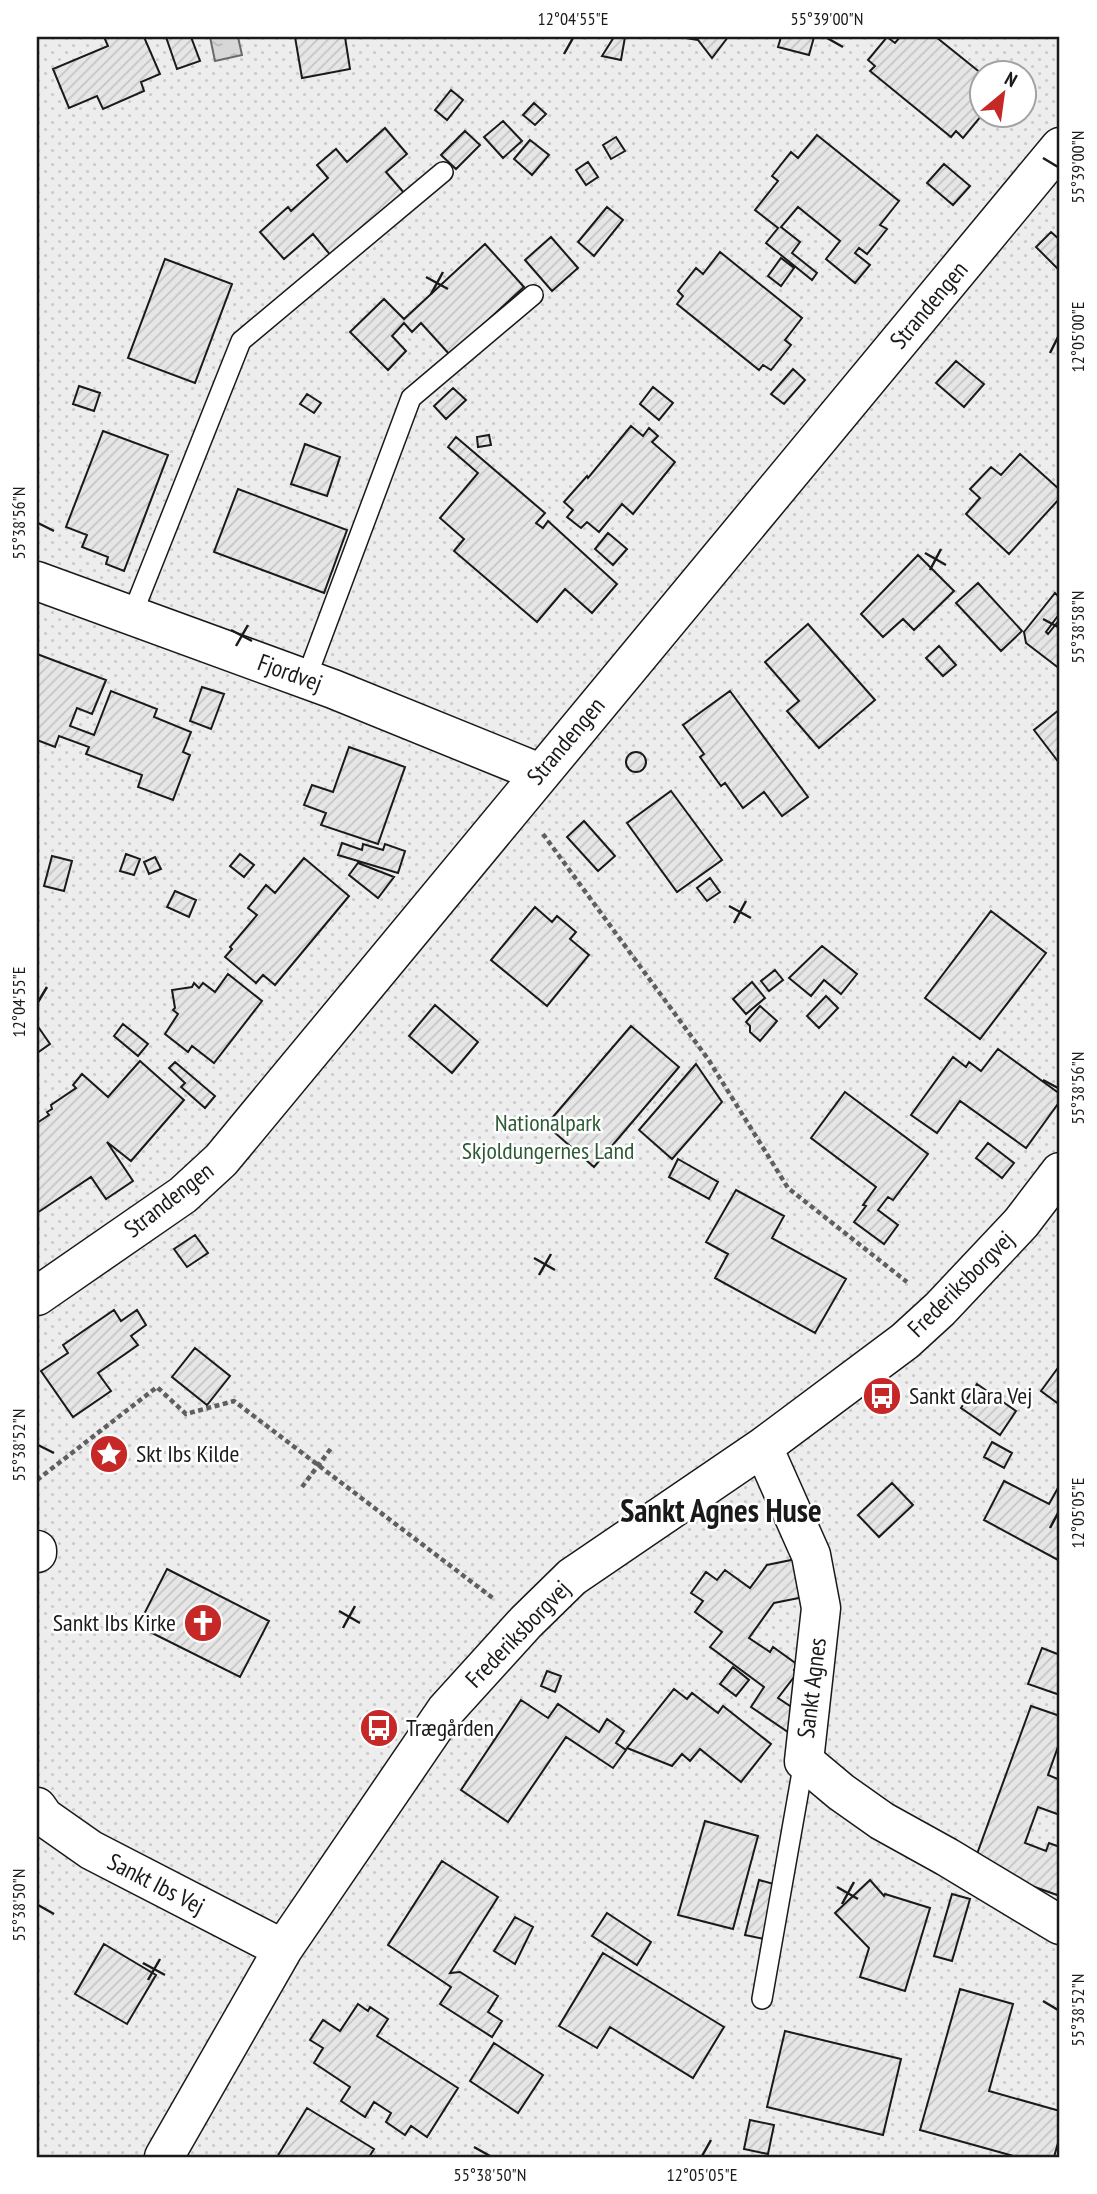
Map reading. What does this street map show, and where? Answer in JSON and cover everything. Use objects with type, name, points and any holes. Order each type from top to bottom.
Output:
[{"type":"street","name":"Strandengen","points":[[37,1296],[183,1195],[221,1160],[1060,147]]},
{"type":"street","name":"Fjordvej","points":[[37,580],[306,679],[540,773]]},
{"type":"street","name":"Frederiksborgvej","points":[[164,2157],[283,1949],[446,1710],[526,1622],[572,1577],[763,1447],[905,1341],[940,1309],[1021,1223],[1060,1172]]},
{"type":"street","name":"Sankt Agnes","points":[[763,1447],[811,1555],[821,1608],[804,1761],[882,1821],[1060,1925]]},
{"type":"street","name":"Sankt Ibs Vej","points":[[37,1807],[44,1817],[91,1850],[283,1949]]},
{"type":"lane","points":[[132,615],[241,341],[443,172]]},
{"type":"lane","points":[[306,679],[411,397],[533,295]]},
{"type":"lane","points":[[762,1999],[804,1761]]},
{"type":"path","points":[[515,803],[537,825],[708,1059],[788,1188],[940,1309]]},
{"type":"path","points":[[37,1480],[157,1387],[186,1414],[234,1401],[526,1622]]},
{"type":"path","points":[[302,1487],[332,1447]]},
{"type":"green space","name":"Nationalpark Skjoldungernes Land","points":[[37,37],[1060,37],[1060,2157],[37,2157]]},
{"type":"water","points":[[210,37],[238,37],[242,55],[215,61]]},
{"type":"building","points":[[104,37],[144,37],[160,74],[141,82],[144,91],[103,109],[97,96],[69,108],[53,69],[108,46]]},
{"type":"building","points":[[166,37],[191,37],[200,61],[177,69]]},
{"type":"building","points":[[295,37],[345,37],[350,69],[302,78]]},
{"type":"building","points":[[614,37],[625,37],[621,60],[602,56]]},
{"type":"building","points":[[679,37],[728,37],[712,58],[698,40]]},
{"type":"building","points":[[781,37],[814,37],[809,55],[778,47]]},
{"type":"building","points":[[887,37],[895,43],[900,37],[936,37],[968,63],[970,130],[963,138],[956,131],[951,137],[870,71],[875,66],[868,60]]},
{"type":"building","points":[[451,90],[463,100],[447,120],[435,110]]},
{"type":"building","points":[[534,103],[546,114],[535,125],[523,115]]},
{"type":"building","points":[[503,121],[522,141],[503,158],[484,137]]},
{"type":"building","points":[[385,128],[407,154],[386,172],[405,194],[332,257],[313,234],[284,259],[260,232],[288,207],[291,211],[328,178],[317,165],[336,149],[347,162]]},
{"type":"building","points":[[465,131],[480,145],[456,169],[441,155]]},
{"type":"building","points":[[817,135],[899,201],[880,225],[887,229],[867,254],[859,248],[855,253],[870,265],[855,283],[826,259],[840,241],[798,207],[781,227],[800,242],[792,253],[817,273],[812,280],[766,243],[778,228],[755,210],[778,181],[772,176],[791,152],[798,158]]},
{"type":"building","points":[[616,137],[625,151],[611,159],[603,145]]},
{"type":"building","points":[[530,140],[549,155],[532,175],[514,159]]},
{"type":"building","points":[[588,162],[598,177],[586,185],[576,170]]},
{"type":"building","points":[[944,164],[970,186],[953,205],[927,183]]},
{"type":"building","points":[[607,207],[623,220],[594,256],[578,242]]},
{"type":"building","points":[[1051,232],[1060,240],[1060,271],[1036,247]]},
{"type":"building","points":[[551,237],[578,268],[552,291],[525,260]]},
{"type":"building","points":[[485,244],[524,287],[450,355],[421,323],[412,332],[404,323],[392,336],[406,351],[388,370],[350,332],[384,299],[404,319]]},
{"type":"building","points":[[720,252],[802,318],[785,340],[791,345],[771,370],[763,365],[759,370],[677,304],[683,296],[678,291],[696,268],[703,274]]},
{"type":"building","points":[[781,258],[794,268],[781,286],[768,276]]},
{"type":"building","points":[[165,259],[232,284],[195,383],[128,358]]},
{"type":"building","points":[[956,361],[984,384],[964,407],[936,383]]},
{"type":"building","points":[[793,369],[805,380],[784,404],[771,394]]},
{"type":"building","points":[[79,386],[100,393],[94,411],[73,404]]},
{"type":"building","points":[[653,387],[673,403],[659,420],[640,404]]},
{"type":"building","points":[[453,388],[466,400],[446,419],[434,406]]},
{"type":"building","points":[[307,394],[321,403],[314,413],[300,404]]},
{"type":"building","points":[[631,426],[643,436],[649,428],[658,436],[652,442],[675,462],[633,514],[622,504],[599,532],[587,522],[581,528],[567,517],[573,510],[564,502],[587,476],[588,478]]},
{"type":"building","points":[[103,431],[168,455],[124,571],[106,564],[108,557],[82,547],[87,535],[66,527]]},
{"type":"building","points":[[489,435],[491,445],[478,447],[477,437]]},
{"type":"building","points":[[456,437],[545,513],[536,523],[543,528],[548,521],[617,584],[592,613],[565,589],[537,622],[454,551],[464,539],[440,518],[478,473],[448,447]]},
{"type":"building","points":[[305,444],[340,457],[327,496],[291,484]]},
{"type":"building","points":[[1020,454],[1060,490],[1060,498],[1009,554],[966,514],[980,498],[970,489],[991,467],[1001,475]]},
{"type":"building","points":[[238,489],[347,530],[324,593],[214,552]]},
{"type":"building","points":[[608,533],[627,549],[613,565],[595,549]]},
{"type":"building","points":[[918,555],[954,591],[914,630],[903,619],[883,637],[861,614]]},
{"type":"building","points":[[978,583],[1022,631],[1001,651],[956,603]]},
{"type":"building","points":[[1055,593],[1060,598],[1060,613],[1046,632],[1048,634],[1060,619],[1060,669],[1026,643],[1024,632]]},
{"type":"building","points":[[808,624],[875,700],[819,748],[787,711],[799,701],[765,662]]},
{"type":"building","points":[[939,646],[956,665],[943,676],[926,658]]},
{"type":"building","points":[[37,654],[106,680],[92,714],[77,708],[70,726],[94,735],[111,691],[157,709],[154,717],[191,732],[183,752],[190,755],[173,800],[138,787],[142,775],[86,754],[89,747],[59,736],[55,747],[37,740]]},
{"type":"building","points":[[202,687],[224,694],[211,729],[190,721]]},
{"type":"building","points":[[730,691],[808,797],[782,816],[764,792],[743,808],[725,783],[721,786],[700,757],[704,754],[683,725]]},
{"type":"building","points":[[1060,709],[1060,764],[1034,730]]},
{"type":"building","points":[[349,747],[405,767],[378,844],[321,825],[326,813],[304,805],[312,785],[333,792]]},
{"type":"building","points":[[632,752],[640,752],[646,762],[640,772],[632,772],[626,766],[626,758]]},
{"type":"building","points":[[671,791],[722,860],[677,892],[627,823]]},
{"type":"building","points":[[584,821],[615,856],[598,871],[567,837]]},
{"type":"building","points":[[342,843],[362,850],[363,844],[383,850],[385,844],[405,851],[398,873],[338,855]]},
{"type":"building","points":[[126,854],[140,859],[134,875],[120,871]]},
{"type":"building","points":[[240,854],[254,865],[244,877],[230,866]]},
{"type":"building","points":[[52,856],[72,861],[64,891],[44,886]]},
{"type":"building","points":[[155,857],[161,869],[149,874],[144,862]]},
{"type":"building","points":[[304,858],[349,896],[275,985],[263,975],[256,983],[225,957],[257,915],[248,908],[266,885],[275,893]]},
{"type":"building","points":[[358,863],[394,877],[378,898],[349,875]]},
{"type":"building","points":[[710,878],[720,892],[707,901],[697,888]]},
{"type":"building","points":[[175,891],[196,900],[189,917],[167,907]]},
{"type":"building","points":[[535,907],[552,922],[557,916],[576,932],[570,939],[589,955],[547,1006],[491,960]]},
{"type":"building","points":[[991,911],[1046,953],[980,1039],[925,998]]},
{"type":"building","points":[[822,946],[857,974],[841,994],[824,980],[811,996],[789,978]]},
{"type":"building","points":[[775,970],[783,980],[769,991],[761,981]]},
{"type":"building","points":[[228,974],[262,1001],[214,1063],[192,1046],[188,1052],[165,1034],[178,1014],[173,1010],[172,990],[192,987],[194,983],[199,988],[203,983],[215,992]]},
{"type":"building","points":[[752,982],[765,998],[746,1014],[733,999]]},
{"type":"building","points":[[826,996],[838,1008],[819,1028],[807,1016]]},
{"type":"building","points":[[435,1005],[478,1042],[452,1073],[409,1036]]},
{"type":"building","points":[[760,1006],[777,1021],[760,1041],[750,1032],[750,1026],[746,1022]]},
{"type":"building","points":[[123,1024],[148,1044],[138,1056],[114,1036]]},
{"type":"building","points":[[631,1026],[679,1067],[594,1167],[546,1125]]},
{"type":"building","points":[[39,1028],[50,1044],[37,1053],[37,1030]]},
{"type":"building","points":[[998,1049],[1060,1094],[1060,1101],[1026,1148],[960,1101],[937,1133],[911,1115],[953,1057],[966,1067],[969,1062],[981,1071]]},
{"type":"building","points":[[140,1061],[184,1100],[131,1161],[107,1142],[133,1181],[106,1199],[91,1177],[37,1213],[37,1123],[49,1115],[47,1112],[52,1109],[51,1105],[76,1088],[73,1085],[82,1074],[108,1097]]},
{"type":"building","points":[[175,1062],[215,1096],[205,1108],[181,1087],[185,1083],[169,1068]]},
{"type":"building","points":[[696,1064],[722,1102],[672,1159],[639,1130]]},
{"type":"building","points":[[845,1092],[928,1154],[893,1200],[888,1197],[878,1210],[898,1225],[884,1244],[854,1222],[876,1187],[811,1138]]},
{"type":"building","points":[[988,1143],[1014,1163],[1002,1178],[976,1158]]},
{"type":"building","points":[[678,1159],[718,1182],[709,1199],[669,1177]]},
{"type":"building","points":[[736,1190],[784,1216],[772,1238],[846,1279],[815,1333],[715,1278],[728,1254],[706,1242]]},
{"type":"building","points":[[195,1235],[208,1253],[187,1267],[174,1249]]},
{"type":"building","points":[[114,1310],[121,1321],[137,1310],[146,1325],[131,1336],[138,1345],[98,1373],[111,1391],[73,1417],[41,1371],[68,1353],[63,1345]]},
{"type":"building","points":[[195,1348],[230,1376],[207,1405],[172,1377]]},
{"type":"building","points":[[1060,1365],[1060,1405],[1041,1391]]},
{"type":"building","points":[[977,1384],[1016,1411],[1000,1435],[961,1408]]},
{"type":"building","points":[[992,1442],[1012,1453],[1004,1468],[984,1457]]},
{"type":"building","points":[[1004,1481],[1049,1504],[1058,1488],[1060,1490],[1060,1561],[984,1520]]},
{"type":"building","points":[[892,1483],[913,1505],[879,1537],[858,1515]]},
{"type":"building","points":[[796,1559],[804,1597],[774,1603],[749,1638],[770,1652],[773,1647],[798,1665],[794,1670],[797,1673],[778,1698],[793,1708],[788,1732],[751,1707],[764,1687],[710,1647],[722,1632],[695,1612],[703,1601],[691,1593],[706,1572],[717,1580],[725,1570],[750,1588],[767,1565]]},
{"type":"building","name":"Sankt Ibs Kirke","points":[[167,1569],[269,1621],[240,1677],[138,1626]]},
{"type":"building","points":[[1042,1648],[1060,1655],[1060,1695],[1028,1684]]},
{"type":"building","points":[[733,1667],[749,1680],[736,1696],[720,1684]]},
{"type":"building","points":[[547,1671],[561,1676],[555,1692],[541,1686]]},
{"type":"building","points":[[674,1689],[687,1699],[692,1693],[718,1713],[723,1706],[771,1744],[741,1782],[700,1749],[690,1761],[682,1754],[672,1766],[627,1748]]},
{"type":"building","points":[[521,1700],[548,1718],[558,1704],[599,1732],[607,1719],[624,1731],[616,1743],[626,1750],[613,1768],[566,1737],[508,1822],[461,1790]]},
{"type":"building","points":[[1031,1706],[1060,1716],[1060,1741],[1048,1775],[1060,1780],[1060,1815],[1038,1807],[1025,1843],[1046,1851],[1049,1843],[1060,1847],[1060,1896],[973,1865]]},
{"type":"building","points":[[705,1821],[758,1836],[733,1929],[678,1915]]},
{"type":"building","points":[[442,1861],[498,1897],[450,1973],[460,1972],[498,1996],[488,2012],[502,2021],[492,2037],[440,2004],[451,1987],[388,1945]]},
{"type":"building","points":[[759,1880],[777,1885],[764,1939],[745,1935]]},
{"type":"building","points":[[870,1880],[884,1896],[885,1894],[930,1908],[905,1991],[860,1977],[869,1948],[835,1913]]},
{"type":"building","points":[[952,1894],[970,1899],[952,1961],[934,1956]]},
{"type":"building","points":[[607,1913],[651,1942],[637,1965],[592,1936]]},
{"type":"building","points":[[515,1917],[533,1927],[515,1964],[494,1951]]},
{"type":"building","points":[[104,1944],[156,1975],[127,2024],[75,1994]]},
{"type":"building","points":[[603,1953],[724,2027],[693,2078],[610,2027],[597,2048],[559,2026]]},
{"type":"building","points":[[960,1989],[1013,2004],[989,2091],[1060,2111],[1060,2144],[1058,2143],[1054,2157],[1017,2157],[920,2130]]},
{"type":"building","points":[[358,2004],[368,2011],[370,2007],[388,2019],[377,2036],[458,2088],[427,2137],[411,2126],[405,2135],[386,2122],[391,2113],[374,2102],[365,2117],[341,2101],[350,2087],[314,2063],[323,2048],[310,2040],[323,2020],[340,2031]]},
{"type":"building","points":[[785,2031],[901,2059],[883,2135],[767,2107]]},
{"type":"building","points":[[494,2043],[543,2075],[518,2113],[470,2081]]},
{"type":"building","points":[[307,2108],[374,2149],[369,2157],[277,2157]]},
{"type":"building","points":[[750,2120],[774,2125],[768,2154],[744,2149]]},
{"type":"place","name":"Sankt Clara Vej","points":[[882,1396]]},
{"type":"place","name":"Skt Ibs Kilde","points":[[109,1454]]},
{"type":"place","name":"Sankt Ibs Kirke","points":[[203,1623]]},
{"type":"place","name":"Trægården","points":[[379,1728]]},
{"type":"district","name":"Sankt Agnes Huse","points":[[721,1511]]}]
